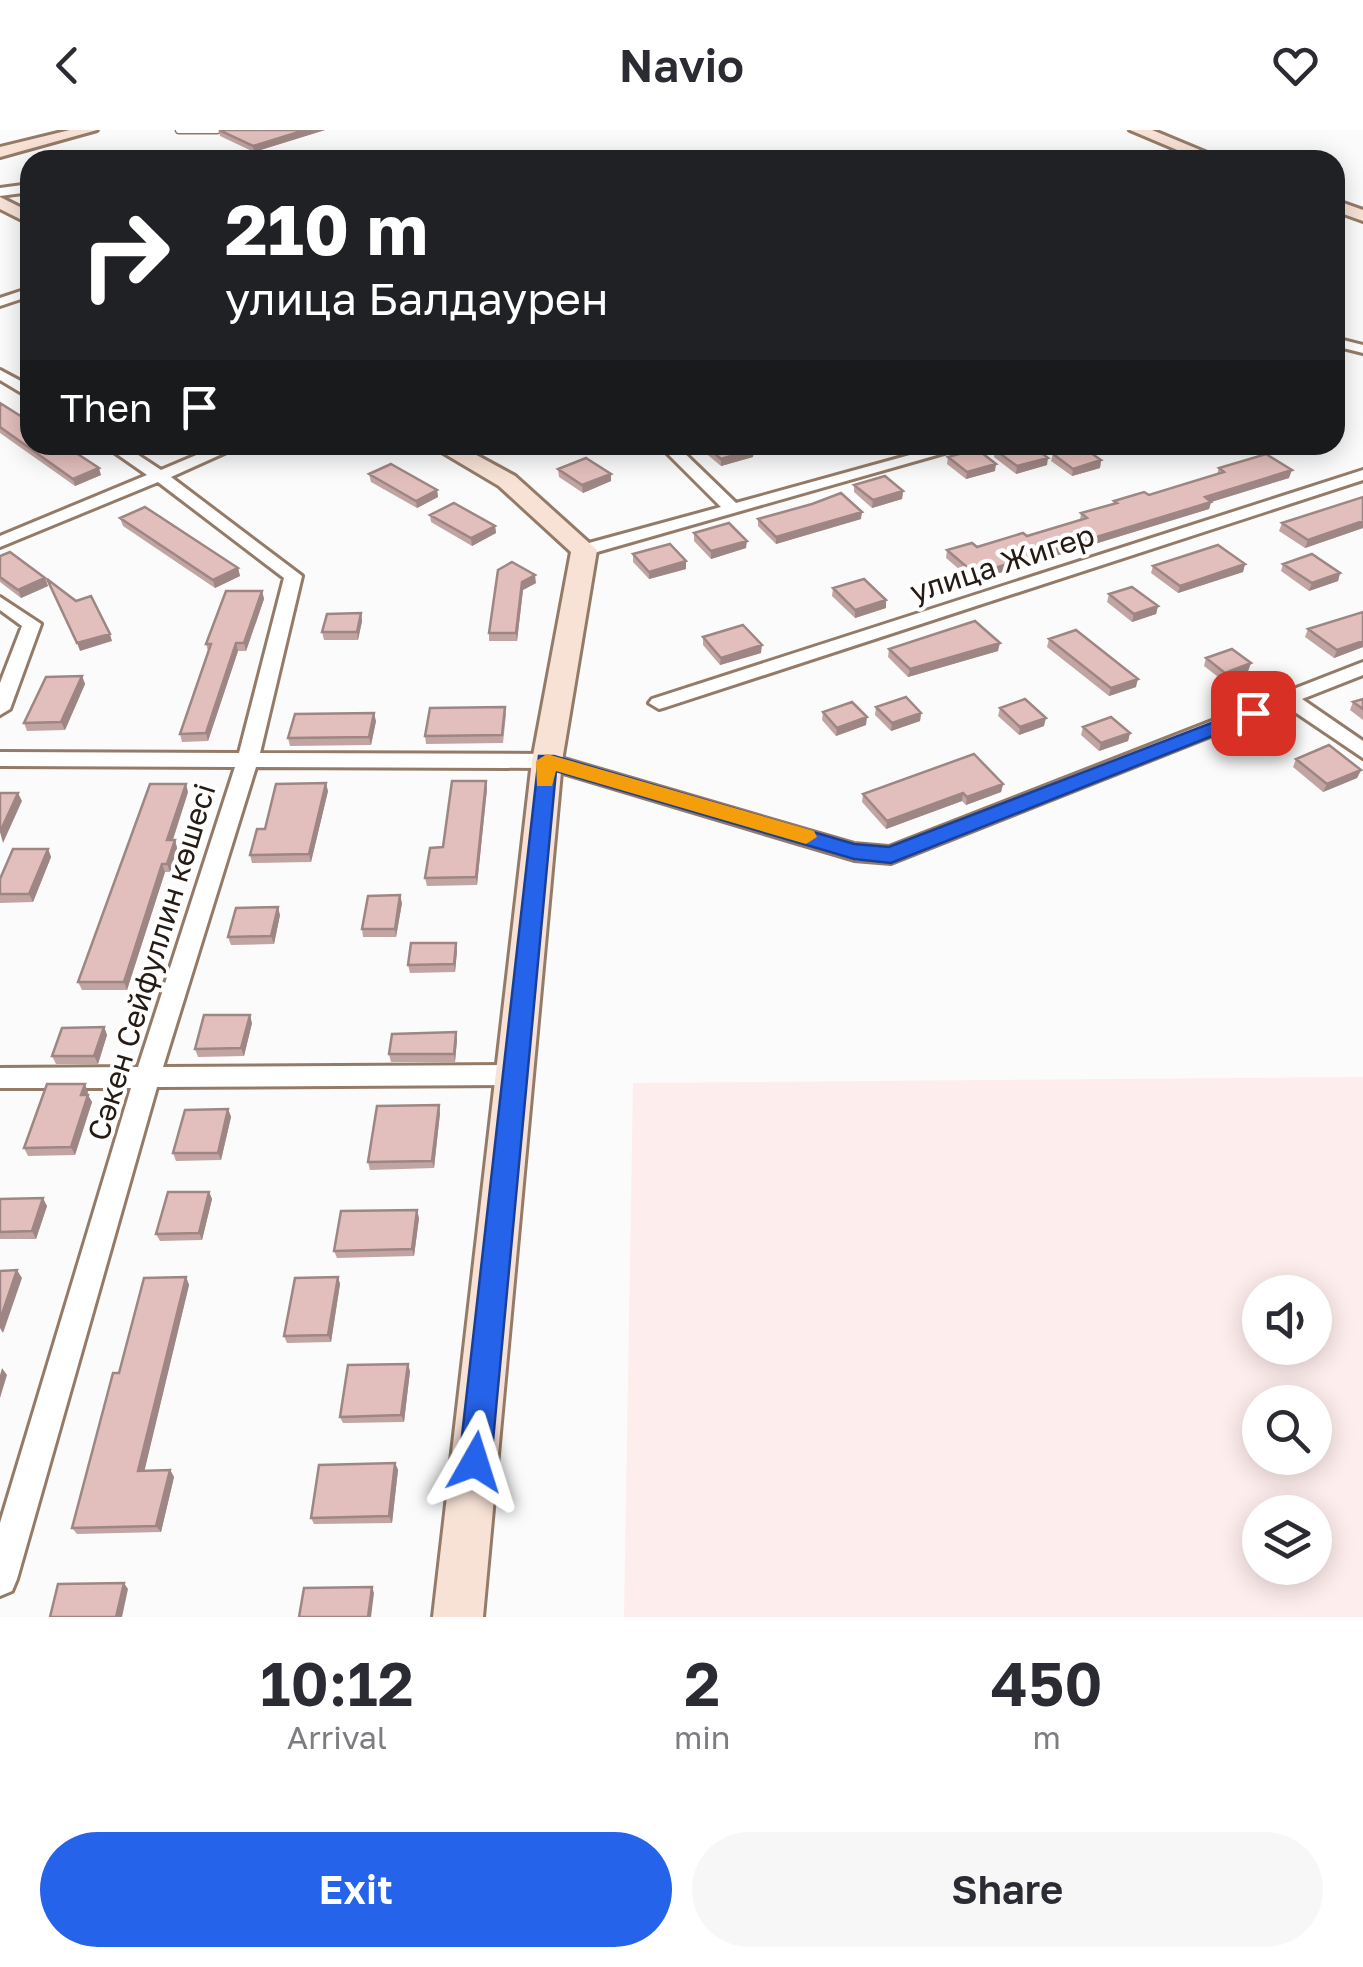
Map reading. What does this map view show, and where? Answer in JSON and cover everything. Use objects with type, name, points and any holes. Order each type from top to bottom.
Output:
[{"type":"street","points":[[0,152],[89,130]]},
{"type":"street","points":[[1138,130],[1190,150]]},
{"type":"street","name":"Сәкен Сейфуллин көшесі","points":[[0,1579],[147,1078],[248,760],[293,576],[128,455]]},
{"type":"street","points":[[0,542],[210,455]]},
{"type":"street","points":[[459,455],[507,481],[584,550]]},
{"type":"street","points":[[677,455],[731,507]]},
{"type":"street","points":[[584,550],[926,455]]},
{"type":"street","name":"улица Жигер","points":[[659,703],[1363,475]]},
{"type":"street","points":[[458,1617],[547,761],[584,550]]},
{"type":"street","points":[[0,602],[32,624],[0,708]]},
{"type":"street","points":[[0,759],[547,761],[854,852],[891,855],[1363,668]]},
{"type":"street","points":[[1289,699],[1363,751]]},
{"type":"street","points":[[0,1078],[517,1075]]},
{"type":"lane","points":[[178,130],[217,130]]},
{"type":"shaded area","points":[[1363,1077],[1363,1617],[624,1617],[633,1083]]},
{"type":"building","points":[[219,130],[305,130],[253,146]]},
{"type":"building","points":[[0,403],[20,416],[20,441],[0,427]]},
{"type":"building","points":[[39,455],[79,455],[99,468],[73,479]]},
{"type":"building","points":[[985,455],[996,464],[967,472],[948,457]]},
{"type":"building","points":[[1002,455],[1048,458],[1017,466]]},
{"type":"building","points":[[1054,455],[1094,455],[1101,460],[1073,469]]},
{"type":"building","points":[[1268,455],[1292,470],[1205,497],[1211,502],[975,574],[947,550],[972,543],[977,547],[1023,533],[1027,536],[1087,518],[1081,513],[1224,472],[1219,468]]},
{"type":"building","points":[[586,458],[611,474],[582,485],[558,469]]},
{"type":"building","points":[[391,464],[437,490],[416,501],[369,474]]},
{"type":"building","points":[[885,476],[903,491],[873,500],[854,485]]},
{"type":"building","points":[[841,493],[862,512],[776,537],[758,519],[812,504]]},
{"type":"building","points":[[1363,497],[1363,521],[1308,540],[1282,523]]},
{"type":"building","points":[[454,503],[495,526],[471,538],[430,515]]},
{"type":"building","points":[[145,507],[238,568],[213,580],[120,518]]},
{"type":"building","points":[[729,523],[747,541],[711,551],[694,533]]},
{"type":"building","points":[[670,544],[686,561],[649,572],[633,554]]},
{"type":"building","points":[[1218,545],[1245,564],[1180,586],[1153,566]]},
{"type":"building","points":[[10,552],[45,578],[18,590],[0,577],[0,556]]},
{"type":"building","points":[[1312,554],[1340,573],[1312,583],[1283,564]]},
{"type":"building","points":[[512,562],[535,575],[522,582],[516,633],[489,633],[498,570]]},
{"type":"building","points":[[47,579],[76,601],[91,596],[110,634],[77,643]]},
{"type":"building","points":[[864,579],[886,600],[855,610],[833,588]]},
{"type":"building","points":[[1132,587],[1158,606],[1134,614],[1109,594]]},
{"type":"building","points":[[226,591],[262,591],[244,643],[236,643],[206,733],[180,734],[211,644],[206,644]]},
{"type":"building","points":[[1363,612],[1363,641],[1337,650],[1308,629]]},
{"type":"building","points":[[361,613],[357,632],[322,632],[327,614]]},
{"type":"building","points":[[975,621],[1000,643],[910,669],[889,649]]},
{"type":"building","points":[[743,625],[762,645],[721,658],[703,637]]},
{"type":"building","points":[[1076,630],[1138,679],[1111,688],[1049,639]]},
{"type":"building","points":[[1232,649],[1251,663],[1225,673],[1206,658]]},
{"type":"building","points":[[82,676],[61,722],[24,723],[46,677]]},
{"type":"building","points":[[906,697],[921,713],[892,723],[876,707]]},
{"type":"building","points":[[1025,699],[1046,718],[1020,727],[1000,708]]},
{"type":"building","points":[[852,702],[867,717],[837,728],[823,712]]},
{"type":"building","points":[[505,707],[502,735],[425,736],[430,708]]},
{"type":"building","points":[[374,713],[369,737],[288,738],[295,714]]},
{"type":"building","points":[[1111,717],[1130,733],[1101,743],[1083,727]]},
{"type":"building","points":[[1329,745],[1361,770],[1327,784],[1296,759]]},
{"type":"building","points":[[974,754],[1003,784],[967,797],[963,793],[887,821],[863,794]]},
{"type":"building","points":[[452,781],[486,781],[476,877],[425,878],[430,848],[443,847]]},
{"type":"building","points":[[326,783],[309,854],[250,855],[257,829],[265,829],[276,784]]},
{"type":"building","points":[[150,784],[186,784],[167,840],[175,840],[167,864],[162,864],[124,982],[78,982]]},
{"type":"building","points":[[0,793],[18,793],[0,832]]},
{"type":"building","points":[[13,849],[48,849],[29,894],[0,894],[0,879]]},
{"type":"building","points":[[400,895],[395,929],[362,929],[368,896]]},
{"type":"building","points":[[278,907],[271,936],[228,937],[236,908]]},
{"type":"building","points":[[411,943],[456,943],[454,964],[408,965]]},
{"type":"building","points":[[204,1015],[250,1015],[241,1048],[195,1049]]},
{"type":"building","points":[[104,1027],[94,1056],[52,1056],[62,1028]]},
{"type":"building","points":[[456,1032],[454,1054],[389,1054],[392,1034]]},
{"type":"building","points":[[47,1084],[85,1084],[81,1095],[88,1095],[71,1147],[24,1148]]},
{"type":"building","points":[[439,1105],[432,1161],[368,1162],[377,1106]]},
{"type":"building","points":[[228,1109],[218,1153],[173,1153],[185,1110]]},
{"type":"building","points":[[168,1192],[209,1192],[199,1233],[156,1234]]},
{"type":"building","points":[[43,1198],[32,1231],[0,1232],[0,1199]]},
{"type":"building","points":[[417,1210],[412,1249],[334,1251],[341,1211]]},
{"type":"building","points":[[17,1270],[0,1320],[0,1271]]},
{"type":"building","points":[[186,1277],[138,1471],[170,1470],[156,1526],[72,1528],[113,1373],[119,1373],[144,1278]]},
{"type":"building","points":[[338,1277],[328,1335],[284,1336],[295,1278]]},
{"type":"building","points":[[408,1364],[401,1415],[340,1417],[348,1365]]},
{"type":"building","points":[[395,1463],[389,1516],[311,1518],[319,1465]]},
{"type":"building","points":[[124,1583],[116,1617],[50,1617],[58,1584]]},
{"type":"building","points":[[372,1587],[368,1617],[299,1617],[304,1588]]},
{"type":"slow traffic","points":[[545,781],[547,761],[806,837]]},
{"type":"route","points":[[475,1462],[547,761],[854,852],[891,855],[1253,713]]}]
